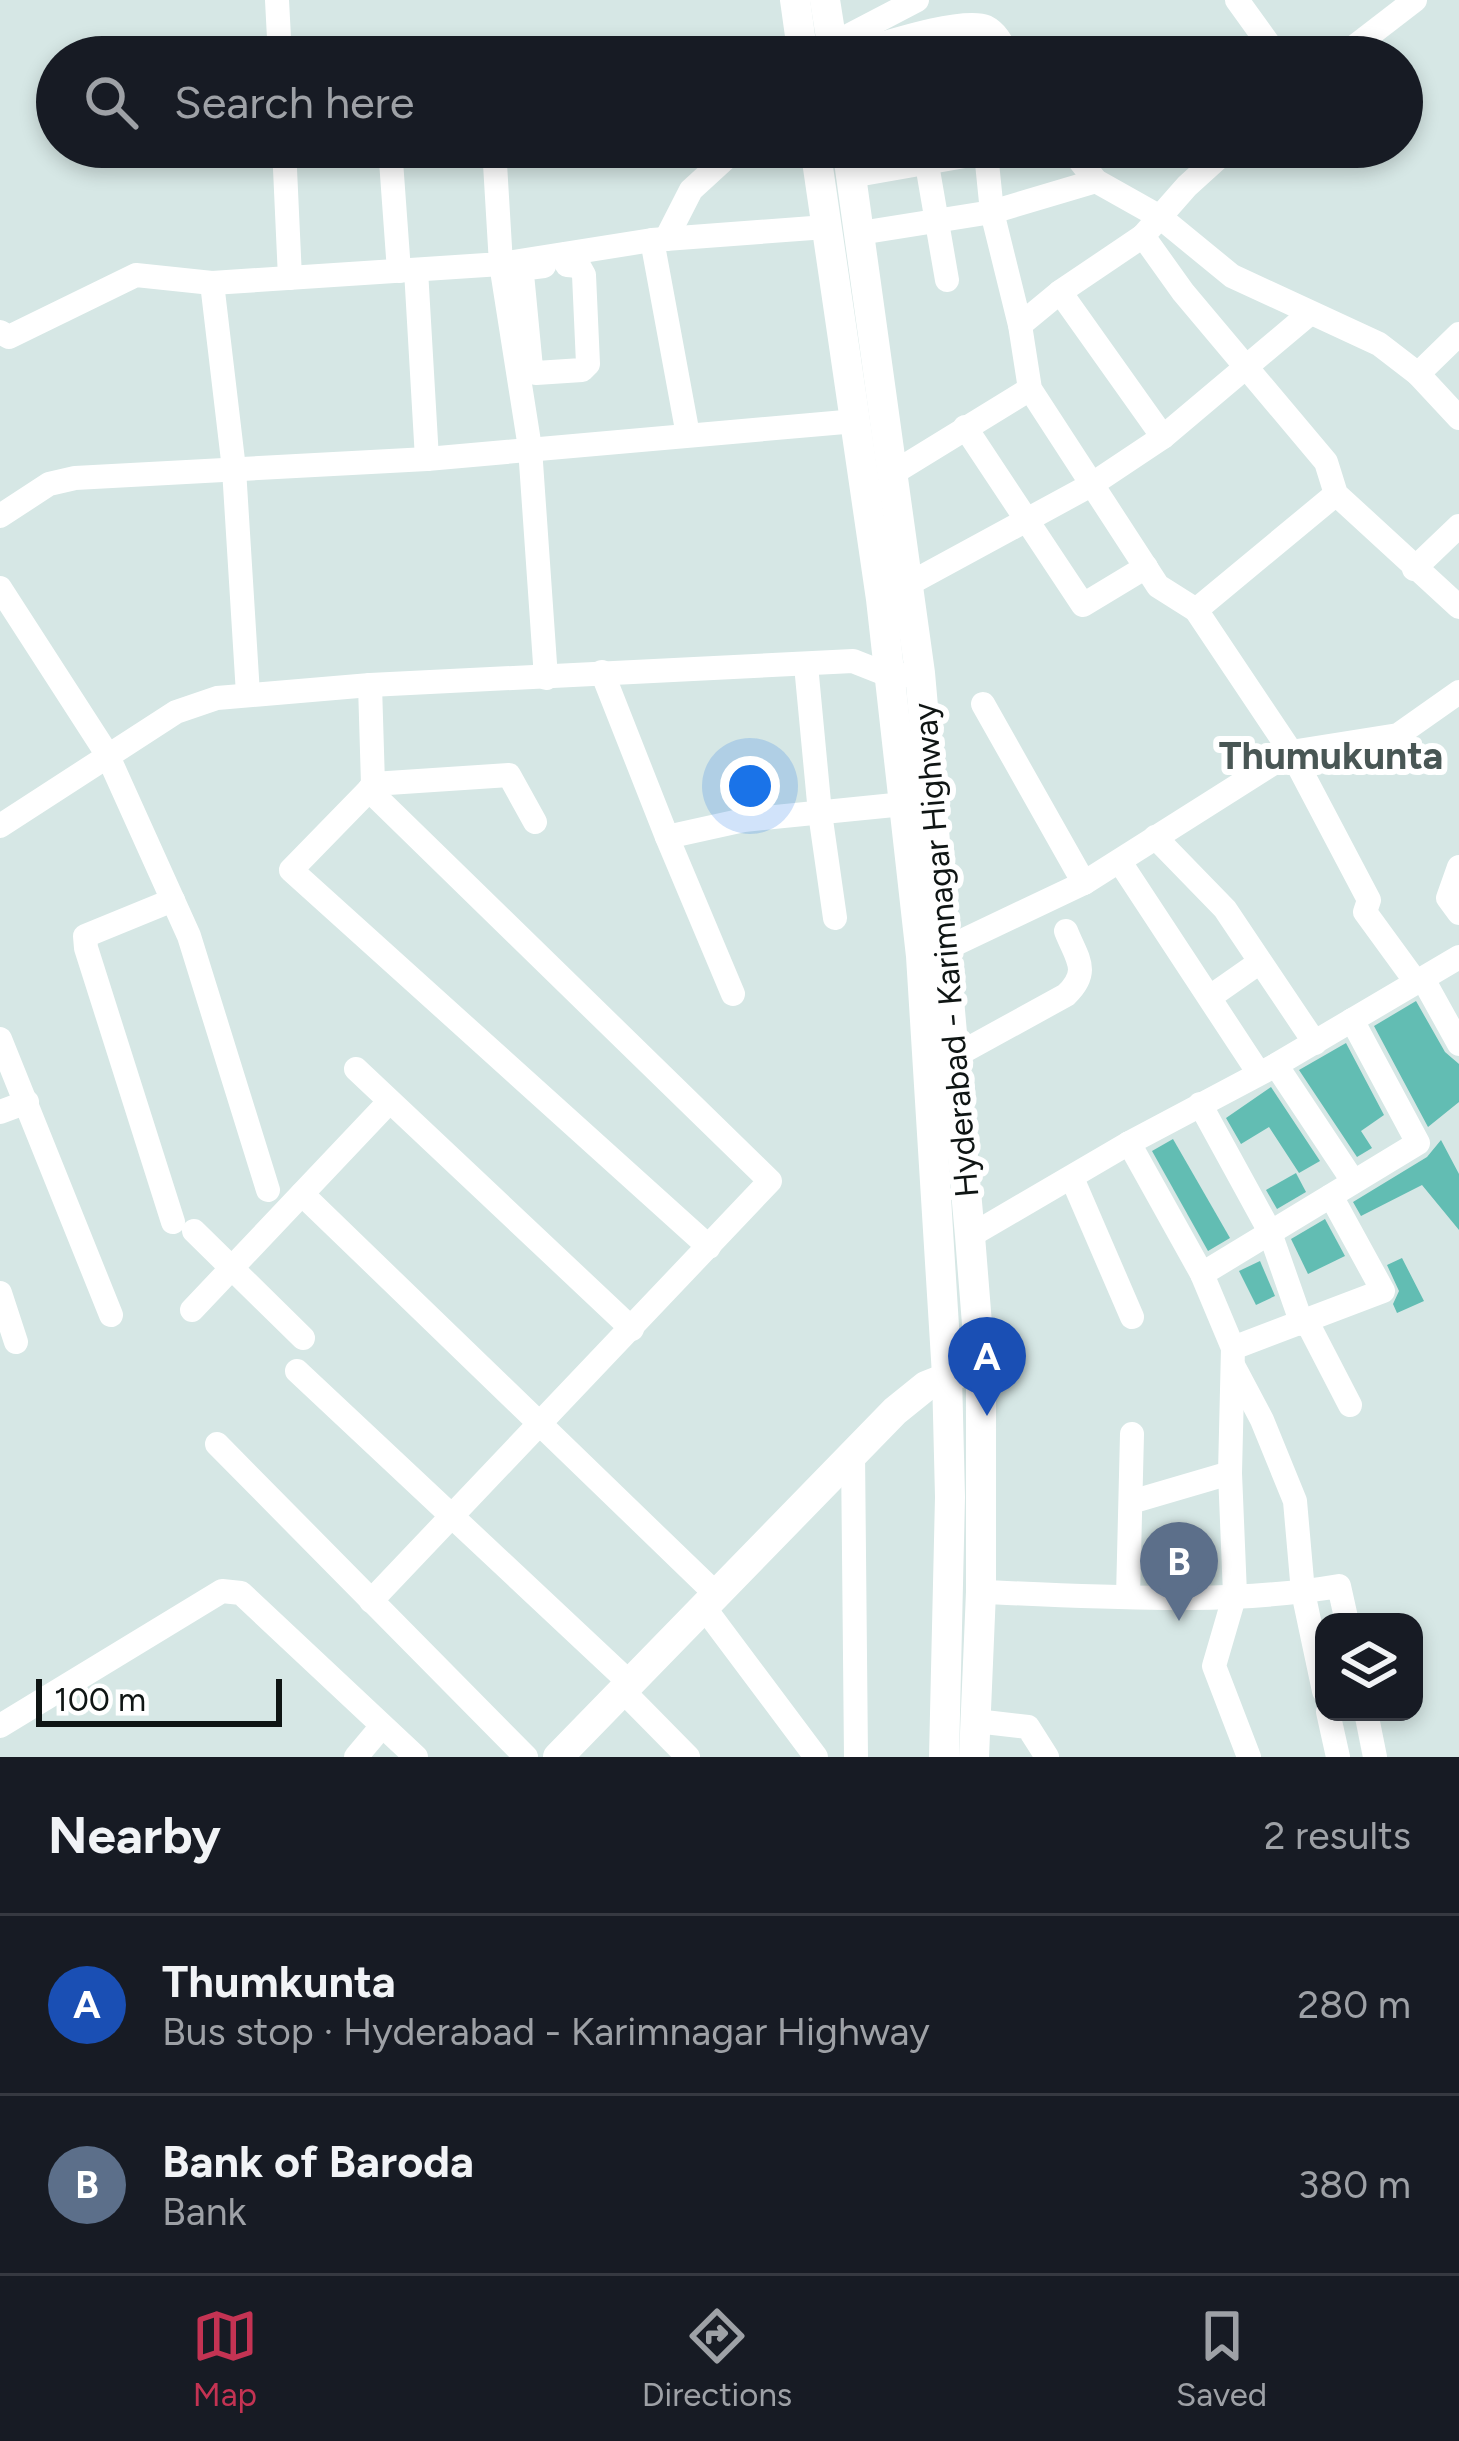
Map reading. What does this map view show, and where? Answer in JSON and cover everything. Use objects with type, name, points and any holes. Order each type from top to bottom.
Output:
[{"type":"main road","points":[[795,0],[816,36]]},
{"type":"main road","points":[[825,0],[826,36]]},
{"type":"main road","name":"Hyderabad - Karimnagar Highway","points":[[818,168],[881,599],[901,640]]},
{"type":"main road","name":"Hyderabad - Karimnagar Highway","points":[[850,168],[909,584],[901,640],[946,949],[970,1236],[980,1367],[981,1592],[974,1757]]},
{"type":"main road","name":"Hyderabad - Karimnagar Highway","points":[[906,675],[904,804],[921,956],[947,1375],[950,1521],[944,1757]]},
{"type":"main road","points":[[558,1757],[895,1411],[947,1375],[980,1367]]},
{"type":"street","points":[[277,0],[279,36]]},
{"type":"street","points":[[857,36],[917,0]]},
{"type":"street","points":[[1237,0],[1263,36]]},
{"type":"street","points":[[1365,36],[1405,2]]},
{"type":"street","points":[[934,36],[962,23],[985,26],[997,36]]},
{"type":"street","points":[[285,168],[290,278]]},
{"type":"street","points":[[393,168],[427,459]]},
{"type":"street","points":[[495,168],[501,264],[530,448],[546,678]]},
{"type":"street","points":[[688,434],[659,240],[691,190],[715,168]]},
{"type":"street","points":[[927,168],[947,280]]},
{"type":"street","points":[[988,168],[992,212],[1020,325],[1030,389],[1158,586],[1196,610],[1291,752],[1369,900],[1365,912],[1420,980],[1459,1044]]},
{"type":"street","points":[[1086,168],[1151,227],[1232,276],[1379,344],[1418,374],[1459,418]]},
{"type":"street","points":[[1020,325],[1151,227],[1209,168]]},
{"type":"street","points":[[860,233],[992,212],[1096,181]]},
{"type":"street","points":[[0,332],[9,337],[136,275],[212,283],[501,264],[659,240],[826,227]]},
{"type":"street","points":[[1151,227],[1245,366],[1326,462],[1336,494],[1459,607]]},
{"type":"street","points":[[555,256],[567,265],[579,266],[584,275],[588,364],[582,370],[536,373],[531,368],[522,274],[528,268],[544,267],[555,256]]},
{"type":"street","points":[[212,283],[234,469],[248,694]]},
{"type":"street","points":[[1060,292],[1163,437]]},
{"type":"street","points":[[881,599],[1091,485],[1163,437],[1310,314]]},
{"type":"street","points":[[1418,374],[1458,339]]},
{"type":"street","points":[[890,475],[1030,389]]},
{"type":"street","points":[[0,517],[49,484],[75,478],[427,459],[856,421]]},
{"type":"street","points":[[965,427],[1083,605],[1146,567]]},
{"type":"street","points":[[1196,610],[1336,494]]},
{"type":"street","points":[[1414,569],[1459,526]]},
{"type":"street","points":[[0,588],[107,754],[173,900],[189,936],[268,1190]]},
{"type":"street","points":[[853,662],[901,640]]},
{"type":"street","points":[[3,816],[176,712],[217,698],[370,685],[853,662],[906,675]]},
{"type":"street","points":[[806,665],[835,918]]},
{"type":"street","points":[[602,672],[733,994]]},
{"type":"street","points":[[370,685],[371,787],[770,1181],[371,1601]]},
{"type":"street","points":[[946,949],[1084,883],[1291,752],[1398,735],[1459,692]]},
{"type":"street","points":[[983,704],[1084,883]]},
{"type":"street","points":[[535,822],[509,775],[371,787],[291,870],[709,1247]]},
{"type":"street","points":[[668,837],[744,820],[904,804]]},
{"type":"street","points":[[1155,837],[1225,909],[1315,1042]]},
{"type":"street","points":[[1120,862],[1210,997],[1267,1069],[1342,1189],[1383,1291],[1233,1356]]},
{"type":"street","points":[[1459,867],[1448,898],[1459,913]]},
{"type":"street","points":[[173,900],[85,936],[184,1226],[303,1338]]},
{"type":"street","points":[[955,1056],[1066,995],[1080,982],[1082,971],[1066,932]]},
{"type":"street","points":[[970,1236],[1459,958]]},
{"type":"street","points":[[1210,997],[1260,962]]},
{"type":"street","points":[[1202,1274],[1418,1143],[1352,1020]]},
{"type":"street","points":[[0,1040],[111,1316]]},
{"type":"street","points":[[356,1069],[632,1329]]},
{"type":"street","points":[[0,1112],[27,1102]]},
{"type":"street","points":[[192,1310],[388,1103]]},
{"type":"street","points":[[1200,1104],[1269,1231],[1305,1323],[1350,1405]]},
{"type":"street","points":[[1129,1143],[1202,1274],[1294,1501],[1303,1592],[1315,1649]]},
{"type":"street","points":[[1072,1178],[1132,1317]]},
{"type":"street","points":[[302,1194],[540,1424],[711,1602],[816,1757]]},
{"type":"street","points":[[0,1293],[16,1342]]},
{"type":"street","points":[[1233,1356],[1234,1594],[1214,1666],[1249,1757]]},
{"type":"street","points":[[297,1371],[452,1512],[628,1688],[688,1757]]},
{"type":"street","points":[[1128,1597],[1132,1434]]},
{"type":"street","points":[[217,1444],[526,1757]]},
{"type":"street","points":[[853,1452],[856,1757]]},
{"type":"street","points":[[1131,1502],[1230,1473]]},
{"type":"street","points":[[981,1592],[1128,1597],[1303,1592],[1339,1586],[1345,1613]]},
{"type":"street","points":[[0,1726],[222,1591],[241,1593],[416,1757]]},
{"type":"street","points":[[976,1721],[1028,1727],[1047,1757]]},
{"type":"street","points":[[1330,1721],[1338,1757]]},
{"type":"street","points":[[1368,1721],[1375,1757]]},
{"type":"street","points":[[356,1757],[382,1726]]},
{"type":"building","points":[[1416,1001],[1445,1052],[1459,1064],[1459,1102],[1428,1127],[1374,1026]]},
{"type":"building","points":[[1346,1043],[1384,1115],[1361,1131],[1372,1148],[1357,1157],[1299,1070]]},
{"type":"building","points":[[1271,1087],[1320,1161],[1299,1173],[1269,1127],[1241,1144],[1226,1118]]},
{"type":"building","points":[[1173,1139],[1230,1238],[1208,1251],[1152,1151]]},
{"type":"building","points":[[1441,1140],[1459,1174],[1459,1230],[1422,1185],[1361,1216],[1353,1202],[1427,1157]]},
{"type":"building","points":[[1296,1173],[1306,1192],[1277,1209],[1266,1190]]},
{"type":"building","points":[[1325,1219],[1345,1256],[1308,1274],[1291,1239]]},
{"type":"building","points":[[1402,1258],[1424,1301],[1397,1313],[1393,1304],[1399,1291],[1387,1265]]},
{"type":"building","points":[[1260,1261],[1275,1296],[1256,1305],[1239,1271]]},
{"type":"place","name":"Thumkunta","points":[[987,1416]]},
{"type":"place","name":"Bank of Baroda","points":[[1179,1621]]},
{"type":"district","name":"Thumukunta","points":[[1331,755]]}]
